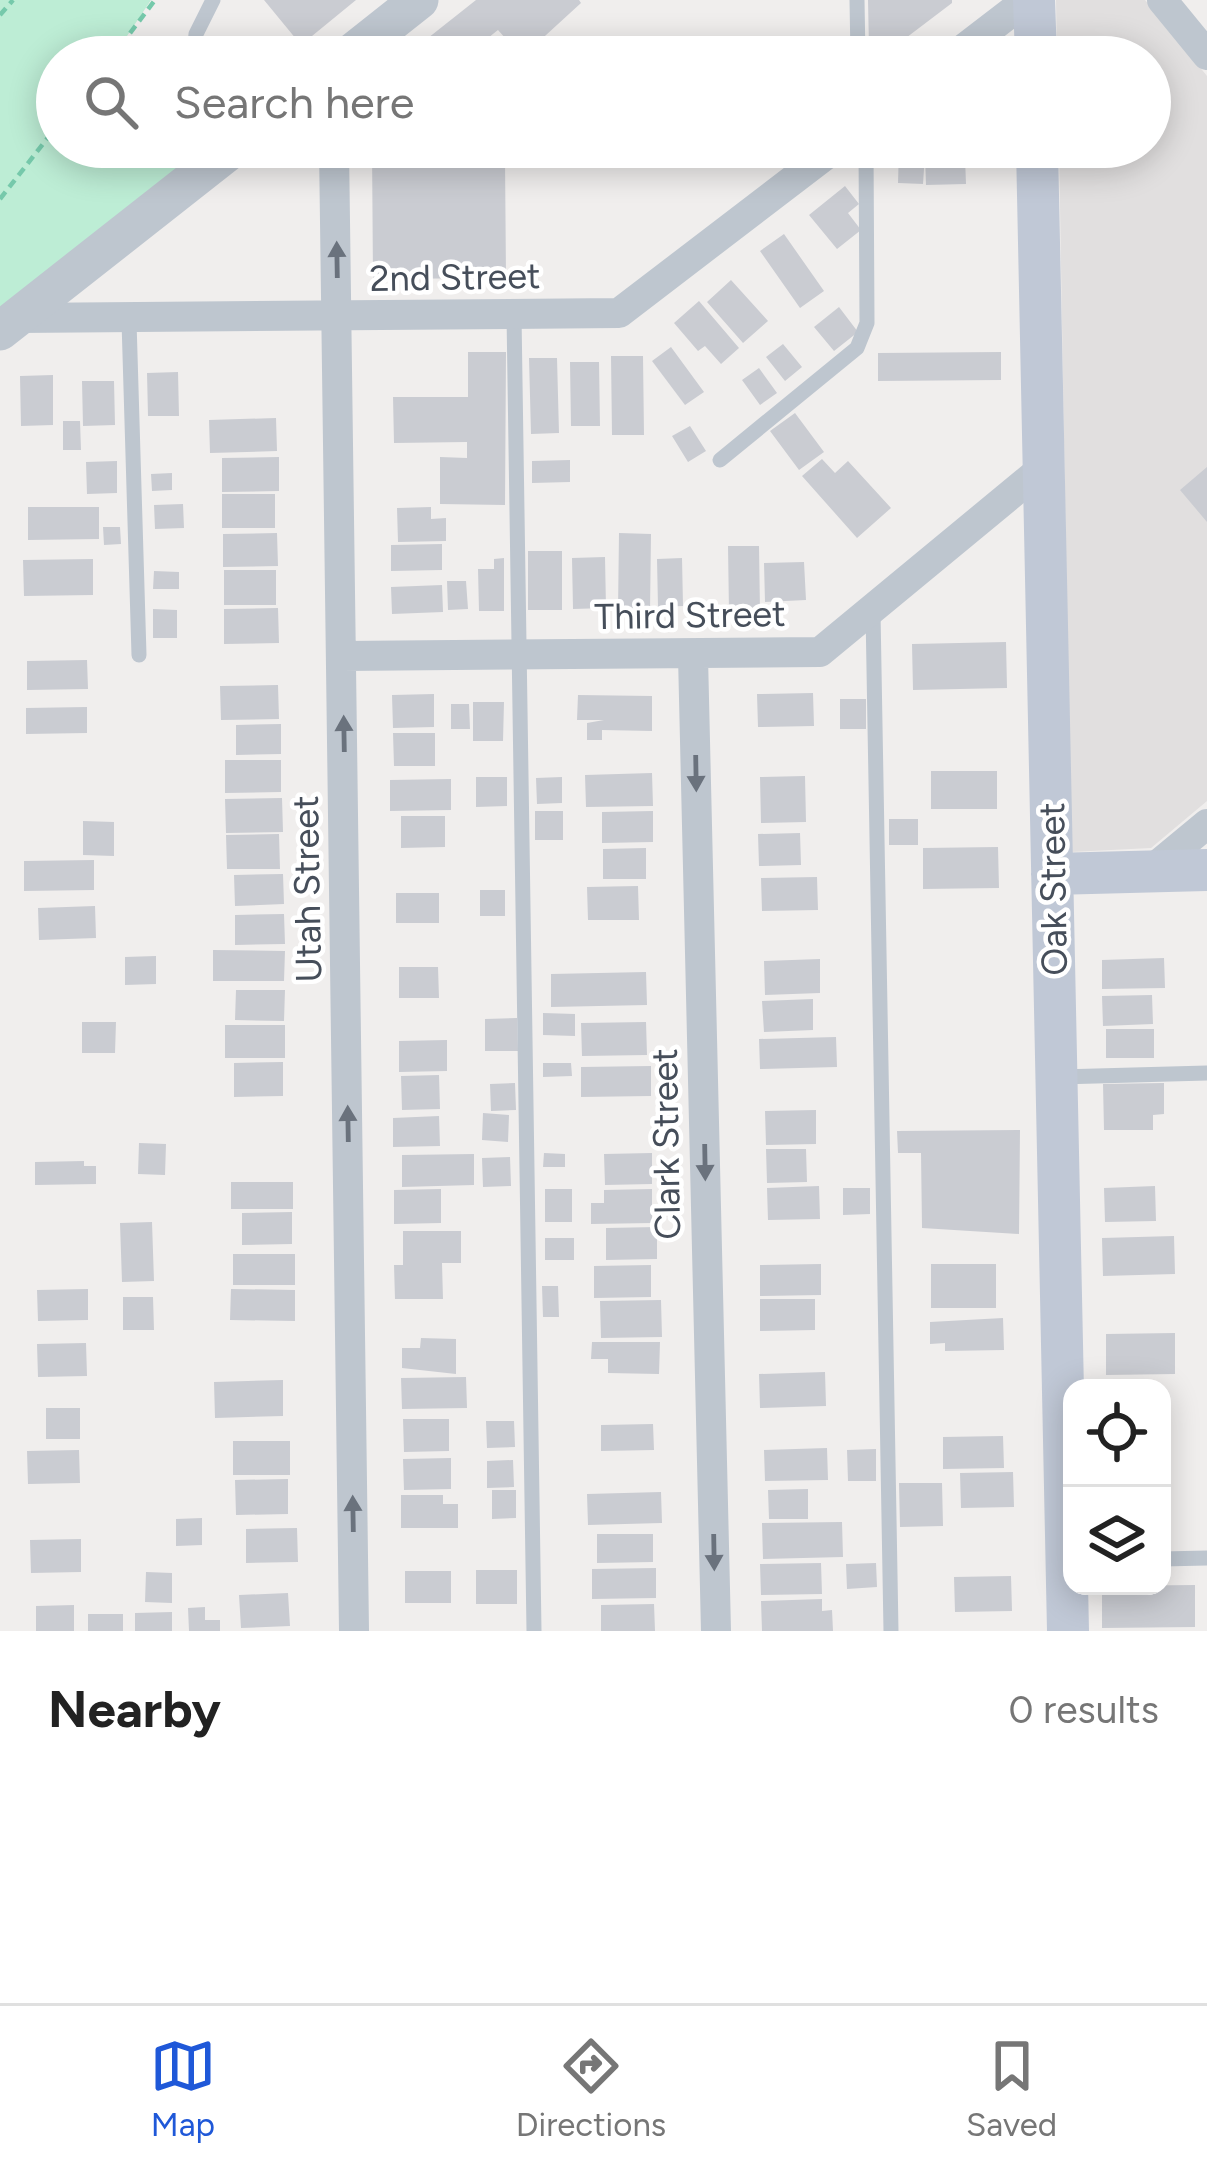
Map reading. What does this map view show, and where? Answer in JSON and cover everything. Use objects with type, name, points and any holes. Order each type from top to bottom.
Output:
[{"type":"main road","points":[[1031,0],[1034,36]]},
{"type":"main road","name":"Oak Street","points":[[1037,168],[1067,1487]]},
{"type":"main road","points":[[1052,874],[1207,870]]},
{"type":"main road","name":"Oak Street","points":[[1068,1631],[1069,1595]]},
{"type":"street","points":[[373,36],[418,0]]},
{"type":"street","points":[[982,36],[1031,0]]},
{"type":"street","points":[[1162,0],[1207,56]]},
{"type":"street","points":[[9,324],[207,168]]},
{"type":"street","name":"Utah Street","points":[[334,168],[354,1631]]},
{"type":"street","name":"2nd Street","points":[[9,324],[619,314],[809,168]]},
{"type":"street","name":"Third Street","points":[[343,656],[820,652],[1044,467]]},
{"type":"street","name":"Clark Street","points":[[693,656],[716,1631]]},
{"type":"street","points":[[1148,872],[1207,824]]},
{"type":"lane","points":[[196,36],[213,0]]},
{"type":"lane","points":[[857,0],[858,36]]},
{"type":"lane","points":[[720,460],[857,348],[867,322],[866,168]]},
{"type":"lane","points":[[514,315],[534,1631]]},
{"type":"lane","points":[[129,321],[140,655]]},
{"type":"lane","points":[[873,609],[891,1631]]},
{"type":"lane","points":[[1056,1077],[1207,1073]]},
{"type":"lane","points":[[1171,1558],[1207,1558]]},
{"type":"path","points":[[0,15],[13,0]]},
{"type":"path","points":[[128,36],[155,0]]},
{"type":"path","points":[[0,199],[36,153]]},
{"type":"shaded area","points":[[1056,0],[1145,0],[1207,76],[1207,801],[1151,848],[1071,852],[1059,168],[1171,168],[1171,36],[1057,36]]},
{"type":"green space","points":[[0,0],[151,0],[127,36],[36,36],[36,168],[183,168],[0,309]]},
{"type":"building","points":[[264,0],[356,0],[312,36],[294,36]]},
{"type":"building","points":[[476,0],[581,3],[545,36],[503,36],[498,30],[490,36],[431,36]]},
{"type":"building","points":[[868,0],[952,0],[908,36],[869,36]]},
{"type":"building","points":[[372,168],[505,168],[506,278],[373,279]]},
{"type":"building","points":[[898,168],[924,168],[923,184],[898,183]]},
{"type":"building","points":[[925,168],[965,168],[966,184],[926,185]]},
{"type":"building","points":[[845,186],[859,204],[848,213],[861,230],[837,249],[809,215]]},
{"type":"building","points":[[784,234],[824,291],[800,308],[760,251]]},
{"type":"building","points":[[731,280],[768,321],[743,343],[707,302]]},
{"type":"building","points":[[699,301],[739,348],[721,364],[705,346],[698,351],[674,323]]},
{"type":"building","points":[[839,307],[858,332],[834,351],[814,327]]},
{"type":"building","points":[[783,344],[802,367],[785,381],[766,357]]},
{"type":"building","points":[[671,347],[704,392],[685,405],[652,361]]},
{"type":"building","points":[[468,352],[506,352],[505,505],[440,504],[440,457],[467,458],[467,442],[394,443],[393,397],[468,397]]},
{"type":"building","points":[[1001,352],[1001,380],[878,381],[878,353]]},
{"type":"building","points":[[611,356],[643,356],[644,435],[612,435]]},
{"type":"building","points":[[529,358],[557,358],[559,433],[531,434]]},
{"type":"building","points":[[570,362],[599,362],[600,426],[571,426]]},
{"type":"building","points":[[759,368],[777,393],[760,405],[742,380]]},
{"type":"building","points":[[178,372],[179,416],[148,416],[147,373]]},
{"type":"building","points":[[53,375],[53,425],[21,426],[20,376]]},
{"type":"building","points":[[82,381],[114,381],[115,425],[83,426]]},
{"type":"building","points":[[795,413],[824,452],[799,470],[770,431]]},
{"type":"building","points":[[276,418],[277,451],[210,453],[209,420]]},
{"type":"building","points":[[63,421],[80,421],[81,450],[63,450]]},
{"type":"building","points":[[690,426],[706,451],[688,462],[672,436]]},
{"type":"building","points":[[279,457],[279,491],[222,492],[222,458]]},
{"type":"building","points":[[822,459],[835,473],[848,461],[891,508],[857,538],[802,476]]},
{"type":"building","points":[[570,460],[570,482],[532,483],[532,461]]},
{"type":"building","points":[[117,461],[117,493],[87,494],[86,462]]},
{"type":"building","points":[[1207,467],[1207,522],[1180,490]]},
{"type":"building","points":[[172,473],[172,490],[152,491],[151,474]]},
{"type":"building","points":[[222,494],[275,494],[275,528],[222,528]]},
{"type":"building","points":[[183,504],[184,528],[155,529],[154,505]]},
{"type":"building","points":[[28,507],[99,507],[99,539],[28,540]]},
{"type":"building","points":[[431,507],[431,519],[446,518],[446,541],[398,542],[397,508]]},
{"type":"building","points":[[103,527],[120,527],[121,544],[104,545]]},
{"type":"building","points":[[277,533],[278,566],[223,567],[223,534]]},
{"type":"building","points":[[619,533],[651,534],[650,611],[618,611]]},
{"type":"building","points":[[442,544],[442,570],[391,571],[391,545]]},
{"type":"building","points":[[728,546],[759,546],[760,612],[729,613]]},
{"type":"building","points":[[528,551],[562,551],[562,610],[528,610]]},
{"type":"building","points":[[605,557],[606,608],[573,609],[572,558]]},
{"type":"building","points":[[504,558],[504,611],[479,611],[478,569],[494,569],[494,559]]},
{"type":"building","points":[[682,558],[683,606],[658,607],[657,559]]},
{"type":"building","points":[[93,559],[93,595],[24,596],[23,560]]},
{"type":"building","points":[[804,562],[806,600],[765,602],[764,563]]},
{"type":"building","points":[[224,570],[276,570],[276,605],[224,605]]},
{"type":"building","points":[[154,571],[179,572],[179,589],[153,589]]},
{"type":"building","points":[[447,581],[466,581],[468,609],[448,610]]},
{"type":"building","points":[[442,585],[443,612],[392,614],[391,587]]},
{"type":"building","points":[[278,608],[279,643],[224,644],[224,609]]},
{"type":"building","points":[[153,609],[177,610],[177,638],[153,638]]},
{"type":"building","points":[[1006,642],[1007,688],[913,690],[912,644]]},
{"type":"building","points":[[87,660],[88,689],[27,690],[27,661]]},
{"type":"building","points":[[278,685],[279,719],[221,720],[220,686]]},
{"type":"building","points":[[813,693],[814,726],[758,727],[757,694]]},
{"type":"building","points":[[434,694],[434,727],[393,728],[392,695]]},
{"type":"building","points":[[578,695],[652,696],[652,731],[602,730],[602,740],[587,740],[587,723],[604,720],[577,720]]},
{"type":"building","points":[[840,699],[866,699],[866,729],[840,729]]},
{"type":"building","points":[[473,702],[504,702],[503,741],[473,741]]},
{"type":"building","points":[[451,704],[469,704],[470,729],[451,729]]},
{"type":"building","points":[[87,707],[87,733],[26,734],[26,708]]},
{"type":"building","points":[[281,724],[281,754],[236,755],[236,725]]},
{"type":"building","points":[[393,733],[435,733],[435,766],[394,766]]},
{"type":"building","points":[[225,760],[281,760],[281,792],[225,793]]},
{"type":"building","points":[[931,771],[997,771],[997,809],[931,809]]},
{"type":"building","points":[[652,773],[653,806],[586,807],[585,775]]},
{"type":"building","points":[[805,776],[806,822],[761,823],[760,777]]},
{"type":"building","points":[[476,777],[507,777],[507,806],[476,807]]},
{"type":"building","points":[[562,777],[562,803],[537,804],[536,778]]},
{"type":"building","points":[[451,779],[451,810],[390,811],[390,780]]},
{"type":"building","points":[[282,798],[283,832],[226,833],[225,799]]},
{"type":"building","points":[[535,811],[563,811],[563,840],[535,840]]},
{"type":"building","points":[[653,811],[653,842],[602,843],[602,812]]},
{"type":"building","points":[[401,816],[445,816],[445,847],[401,848]]},
{"type":"building","points":[[889,819],[918,819],[918,845],[889,845]]},
{"type":"building","points":[[83,821],[114,822],[114,856],[83,855]]},
{"type":"building","points":[[800,833],[801,865],[759,866],[758,834]]},
{"type":"building","points":[[279,834],[280,869],[227,869],[226,835]]},
{"type":"building","points":[[998,847],[999,888],[923,889],[923,848]]},
{"type":"building","points":[[646,848],[646,879],[603,879],[603,849]]},
{"type":"building","points":[[94,860],[94,890],[24,891],[24,861]]},
{"type":"building","points":[[283,874],[284,904],[235,906],[234,875]]},
{"type":"building","points":[[817,877],[818,910],[762,911],[761,878]]},
{"type":"building","points":[[638,886],[639,920],[588,920],[587,887]]},
{"type":"building","points":[[480,890],[505,890],[505,916],[480,916]]},
{"type":"building","points":[[396,893],[439,893],[439,923],[396,923]]},
{"type":"building","points":[[95,906],[96,938],[39,940],[38,908]]},
{"type":"building","points":[[284,914],[285,944],[235,945],[235,915]]},
{"type":"building","points":[[213,950],[285,951],[284,981],[213,981]]},
{"type":"building","points":[[156,956],[156,984],[125,985],[125,957]]},
{"type":"building","points":[[1164,958],[1165,988],[1102,989],[1102,960]]},
{"type":"building","points":[[820,959],[820,993],[765,995],[764,961]]},
{"type":"building","points":[[399,967],[438,967],[439,998],[399,998]]},
{"type":"building","points":[[646,972],[647,1005],[551,1007],[551,974]]},
{"type":"building","points":[[236,990],[285,990],[284,1021],[235,1020]]},
{"type":"building","points":[[1152,995],[1153,1024],[1103,1026],[1102,996]]},
{"type":"building","points":[[813,999],[813,1030],[764,1032],[762,1001]]},
{"type":"building","points":[[543,1013],[575,1014],[575,1036],[543,1035]]},
{"type":"building","points":[[517,1018],[518,1051],[485,1051],[485,1019]]},
{"type":"building","points":[[82,1022],[116,1022],[115,1053],[82,1053]]},
{"type":"building","points":[[646,1022],[647,1055],[582,1056],[581,1023]]},
{"type":"building","points":[[225,1025],[285,1025],[285,1058],[225,1058]]},
{"type":"building","points":[[1106,1029],[1154,1029],[1154,1058],[1106,1058]]},
{"type":"building","points":[[836,1037],[837,1067],[760,1069],[759,1039]]},
{"type":"building","points":[[447,1040],[447,1071],[399,1072],[399,1041]]},
{"type":"building","points":[[283,1062],[283,1096],[234,1097],[234,1063]]},
{"type":"building","points":[[543,1063],[571,1063],[572,1076],[543,1077]]},
{"type":"building","points":[[651,1066],[651,1096],[581,1097],[581,1067]]},
{"type":"building","points":[[439,1075],[440,1109],[402,1110],[401,1076]]},
{"type":"building","points":[[515,1083],[516,1110],[491,1111],[490,1084]]},
{"type":"building","points":[[1164,1083],[1164,1114],[1153,1115],[1153,1130],[1104,1130],[1103,1084]]},
{"type":"building","points":[[816,1110],[816,1144],[766,1145],[765,1111]]},
{"type":"building","points":[[483,1113],[509,1115],[508,1142],[482,1140]]},
{"type":"building","points":[[439,1116],[440,1146],[393,1147],[393,1118]]},
{"type":"building","points":[[1020,1130],[1019,1234],[922,1228],[921,1153],[898,1153],[897,1131]]},
{"type":"building","points":[[139,1143],[166,1144],[165,1175],[138,1174]]},
{"type":"building","points":[[766,1149],[806,1149],[807,1182],[767,1183]]},
{"type":"building","points":[[544,1153],[565,1154],[565,1167],[543,1167]]},
{"type":"building","points":[[652,1153],[652,1184],[605,1185],[604,1154]]},
{"type":"building","points":[[474,1154],[474,1185],[402,1187],[402,1155]]},
{"type":"building","points":[[510,1157],[511,1186],[483,1187],[482,1158]]},
{"type":"building","points":[[84,1161],[84,1166],[96,1166],[96,1184],[35,1185],[35,1162]]},
{"type":"building","points":[[231,1182],[293,1182],[293,1209],[231,1209]]},
{"type":"building","points":[[819,1186],[820,1219],[768,1220],[767,1188]]},
{"type":"building","points":[[1155,1186],[1156,1221],[1105,1222],[1104,1188]]},
{"type":"building","points":[[843,1188],[870,1188],[870,1214],[843,1215]]},
{"type":"building","points":[[441,1189],[441,1223],[394,1224],[394,1190]]},
{"type":"building","points":[[545,1189],[572,1189],[572,1222],[545,1222]]},
{"type":"building","points":[[652,1189],[652,1223],[591,1224],[591,1203],[604,1203],[604,1190]]},
{"type":"building","points":[[292,1212],[292,1244],[242,1245],[242,1213]]},
{"type":"building","points":[[152,1222],[154,1281],[122,1282],[120,1223]]},
{"type":"building","points":[[657,1227],[657,1259],[606,1260],[606,1228]]},
{"type":"building","points":[[403,1231],[461,1231],[461,1263],[442,1263],[443,1299],[395,1299],[394,1265],[403,1265]]},
{"type":"building","points":[[1174,1236],[1175,1274],[1103,1276],[1102,1238]]},
{"type":"building","points":[[545,1238],[574,1238],[574,1260],[545,1260]]},
{"type":"building","points":[[233,1254],[295,1254],[295,1285],[233,1285]]},
{"type":"building","points":[[821,1264],[821,1295],[760,1296],[760,1265]]},
{"type":"building","points":[[931,1264],[996,1264],[996,1308],[931,1308]]},
{"type":"building","points":[[651,1265],[651,1297],[594,1298],[594,1266]]},
{"type":"building","points":[[542,1286],[558,1286],[559,1317],[543,1317]]},
{"type":"building","points":[[88,1289],[88,1320],[38,1321],[37,1290]]},
{"type":"building","points":[[231,1289],[295,1290],[295,1321],[230,1320]]},
{"type":"building","points":[[123,1297],[153,1297],[154,1330],[123,1330]]},
{"type":"building","points":[[760,1299],[815,1299],[815,1330],[760,1331]]},
{"type":"building","points":[[661,1300],[662,1337],[601,1338],[600,1301]]},
{"type":"building","points":[[1003,1318],[1004,1350],[945,1351],[945,1343],[930,1344],[930,1322]]},
{"type":"building","points":[[1175,1333],[1175,1374],[1106,1375],[1106,1334]]},
{"type":"building","points":[[421,1338],[456,1339],[456,1374],[402,1368],[402,1348],[420,1348]]},
{"type":"building","points":[[592,1342],[660,1342],[659,1374],[608,1373],[608,1359],[591,1359]]},
{"type":"building","points":[[86,1343],[87,1376],[38,1377],[37,1344]]},
{"type":"building","points":[[825,1372],[826,1406],[760,1408],[759,1374]]},
{"type":"building","points":[[466,1377],[467,1408],[402,1409],[401,1378]]},
{"type":"building","points":[[283,1380],[283,1416],[215,1418],[214,1382]]},
{"type":"building","points":[[46,1408],[80,1408],[80,1439],[46,1439]]},
{"type":"building","points":[[403,1419],[449,1419],[449,1451],[404,1452]]},
{"type":"building","points":[[486,1421],[514,1421],[515,1447],[487,1448]]},
{"type":"building","points":[[653,1424],[654,1450],[601,1451],[601,1425]]},
{"type":"building","points":[[1003,1436],[1004,1468],[943,1469],[943,1437]]},
{"type":"building","points":[[233,1441],[290,1441],[290,1475],[233,1475]]},
{"type":"building","points":[[827,1448],[828,1480],[765,1481],[764,1450]]},
{"type":"building","points":[[876,1449],[876,1481],[848,1481],[847,1450]]},
{"type":"building","points":[[79,1450],[80,1483],[28,1484],[27,1451]]},
{"type":"building","points":[[451,1458],[451,1489],[404,1490],[403,1459]]},
{"type":"building","points":[[513,1460],[514,1487],[487,1488],[487,1461]]},
{"type":"building","points":[[1013,1472],[1014,1507],[961,1508],[960,1473]]},
{"type":"building","points":[[288,1479],[288,1514],[236,1515],[235,1480]]},
{"type":"building","points":[[899,1483],[942,1483],[943,1526],[900,1527]]},
{"type":"building","points":[[808,1489],[808,1519],[769,1519],[768,1490]]},
{"type":"building","points":[[492,1490],[516,1490],[516,1518],[492,1519]]},
{"type":"building","points":[[661,1492],[662,1523],[588,1525],[587,1494]]},
{"type":"building","points":[[401,1495],[443,1495],[443,1504],[458,1504],[458,1528],[401,1528]]},
{"type":"building","points":[[202,1518],[202,1545],[176,1546],[176,1519]]},
{"type":"building","points":[[842,1522],[843,1557],[763,1559],[762,1523]]},
{"type":"building","points":[[297,1528],[298,1562],[246,1563],[246,1529]]},
{"type":"building","points":[[597,1534],[653,1534],[653,1562],[597,1563]]},
{"type":"building","points":[[81,1539],[81,1572],[31,1573],[30,1540]]},
{"type":"building","points":[[821,1563],[822,1594],[761,1595],[760,1564]]},
{"type":"building","points":[[876,1563],[877,1587],[847,1589],[846,1564]]},
{"type":"building","points":[[656,1568],[656,1598],[592,1599],[592,1569]]},
{"type":"building","points":[[476,1570],[517,1570],[517,1604],[476,1604]]},
{"type":"building","points":[[405,1571],[451,1571],[451,1603],[405,1603]]},
{"type":"building","points":[[146,1572],[172,1573],[172,1603],[145,1602]]},
{"type":"building","points":[[1011,1576],[1012,1611],[955,1612],[954,1577]]},
{"type":"building","points":[[1171,1585],[1195,1585],[1195,1627],[1102,1628],[1102,1595],[1171,1595]]},
{"type":"building","points":[[288,1593],[290,1626],[241,1628],[239,1595]]},
{"type":"building","points":[[822,1599],[822,1611],[832,1610],[833,1631],[762,1631],[761,1601]]},
{"type":"building","points":[[654,1604],[655,1631],[601,1631],[601,1605]]},
{"type":"building","points":[[74,1605],[74,1631],[36,1631],[36,1606]]},
{"type":"building","points":[[205,1607],[205,1620],[220,1620],[220,1631],[189,1631],[188,1608]]},
{"type":"building","points":[[172,1612],[172,1631],[135,1631],[135,1613]]},
{"type":"building","points":[[88,1614],[123,1614],[123,1631],[88,1631]]}]
